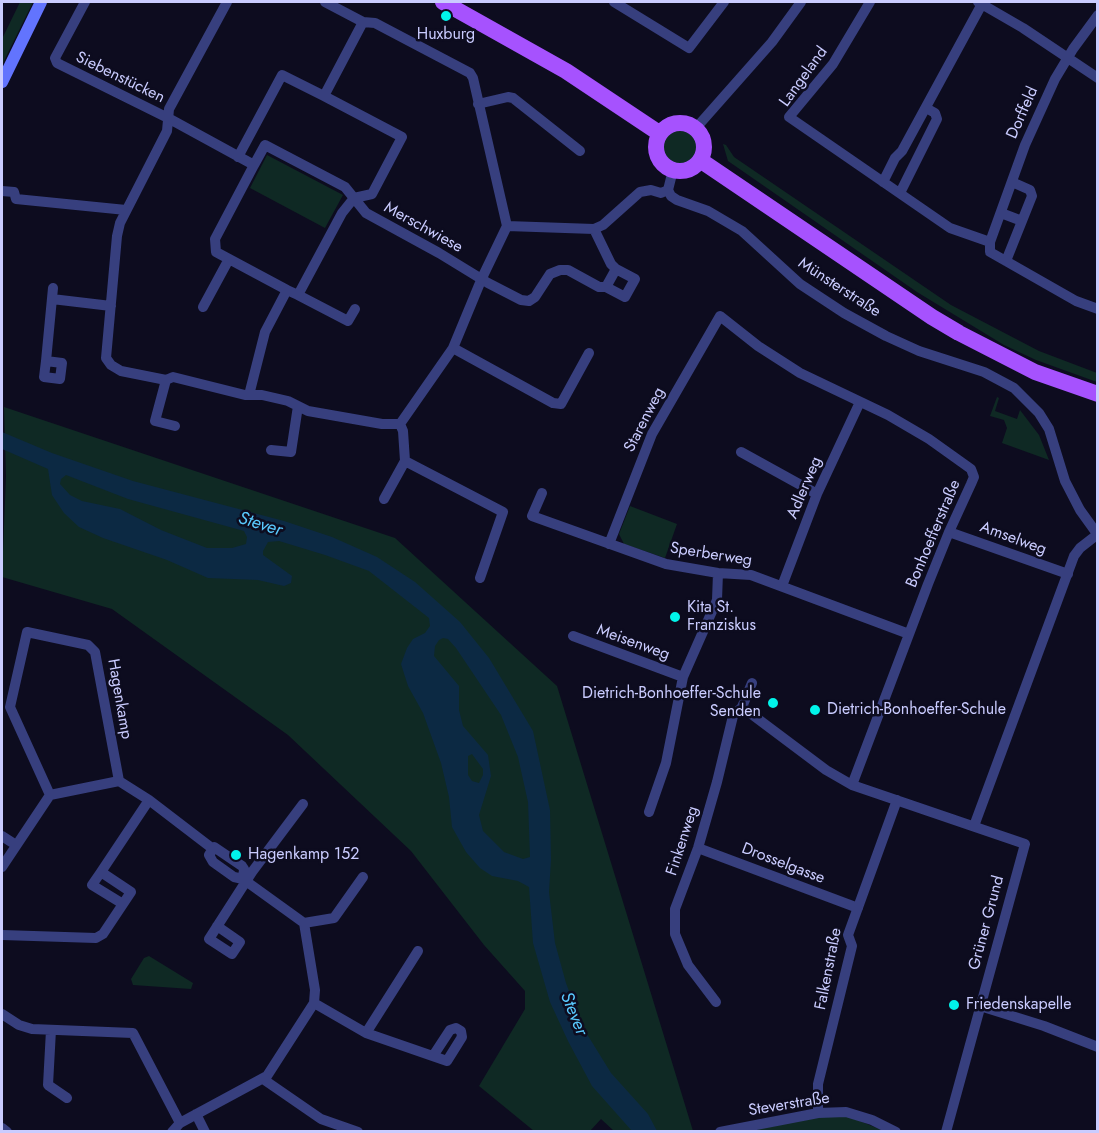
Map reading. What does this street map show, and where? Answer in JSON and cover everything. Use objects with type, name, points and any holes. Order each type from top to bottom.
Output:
[{"type":"main road","points":[[2,82],[40,2]]},
{"type":"main road","points":[[443,2],[567,72],[659,133]]},
{"type":"main road","points":[[676,122],[687,123],[696,128],[704,144],[704,152],[700,160],[693,167],[683,171],[666,167],[655,148],[659,133],[676,122]]},
{"type":"main road","points":[[700,160],[959,333],[1035,372],[1098,394]]},
{"type":"street","name":"Siebenstücken","points":[[85,2],[55,58],[57,63],[168,118]]},
{"type":"street","name":"Siebenstücken","points":[[227,2],[169,109],[167,131],[126,210],[117,236],[106,358],[121,371],[166,380],[173,377],[249,395],[288,401],[308,411],[371,423],[400,424]]},
{"type":"street","points":[[326,2],[363,22],[375,23],[470,74],[473,78],[507,226],[482,278],[453,348],[400,424],[403,431],[405,461],[384,499]]},
{"type":"street","points":[[614,2],[689,48],[724,2]]},
{"type":"street","points":[[696,128],[772,42],[801,2]]},
{"type":"street","name":"Langeland","points":[[870,2],[833,64],[789,117],[883,182]]},
{"type":"street","points":[[1097,306],[1076,301],[990,252],[990,242],[950,228],[883,182],[926,108],[981,2],[1098,78]]},
{"type":"street","name":"Dorffeld","points":[[990,242],[1025,145],[1055,79],[1098,15]]},
{"type":"street","points":[[324,96],[363,22]]},
{"type":"street","name":"Merschwiese","points":[[238,157],[282,75],[402,137],[372,194],[354,198],[342,213],[265,332],[249,395]]},
{"type":"street","points":[[478,104],[508,97],[513,98],[580,151]]},
{"type":"street","points":[[900,193],[937,119],[935,113],[926,108]]},
{"type":"street","points":[[168,118],[254,165]]},
{"type":"street","name":"Merschwiese","points":[[229,259],[216,252],[215,239],[265,145],[345,187],[366,213],[482,278]]},
{"type":"street","points":[[902,151],[917,159]]},
{"type":"street","points":[[507,226],[594,229],[603,225],[645,189],[661,193],[668,190],[673,170]]},
{"type":"street","points":[[1006,261],[1032,196],[1030,190],[1012,182]]},
{"type":"street","points":[[2,190],[14,192],[16,199],[126,210]]},
{"type":"street","name":"Münsterstraße","points":[[668,190],[676,200],[708,211],[742,231],[800,284],[844,313],[919,351],[984,372],[1014,388],[1039,413],[1049,429],[1065,481],[1080,510],[1097,534]]},
{"type":"street","points":[[1001,213],[1022,221]]},
{"type":"street","points":[[482,278],[513,296],[529,301],[536,297],[550,274],[568,270],[599,287],[606,287],[625,297],[635,279],[611,264],[594,229]]},
{"type":"street","points":[[203,307],[229,259],[348,321],[355,309]]},
{"type":"street","points":[[606,287],[616,269]]},
{"type":"street","points":[[46,361],[53,294],[111,306]]},
{"type":"street","name":"Bonhoefferstraße","points":[[720,316],[758,346],[800,373],[888,415],[929,439],[974,473],[909,634],[852,785]]},
{"type":"street","name":"Starenweg","points":[[609,544],[652,434],[720,316]]},
{"type":"street","points":[[453,348],[552,403],[561,404],[589,353]]},
{"type":"street","points":[[166,380],[155,421],[175,426]]},
{"type":"street","name":"Adlerweg","points":[[782,586],[817,494],[860,402]]},
{"type":"street","points":[[271,450],[291,452],[298,406]]},
{"type":"street","points":[[741,452],[817,494]]},
{"type":"street","points":[[405,461],[503,512],[480,578]]},
{"type":"street","name":"Sperberweg","points":[[542,493],[532,516],[666,564],[718,573],[751,575],[909,634]]},
{"type":"street","name":"Amselweg","points":[[949,532],[1068,574]]},
{"type":"street","points":[[974,826],[1068,574],[1080,548],[1097,534]]},
{"type":"street","points":[[649,812],[666,763],[683,677],[717,600],[718,573]]},
{"type":"street","name":"Hagenkamp","points":[[50,795],[10,706],[27,632],[88,645],[95,652],[119,781]]},
{"type":"street","name":"Meisenweg","points":[[573,636],[683,677]]},
{"type":"street","name":"Finkenweg","points":[[716,1002],[688,965],[675,934],[675,909],[698,848],[733,716],[742,707],[752,683]]},
{"type":"street","name":"Grüner Grund","points":[[742,707],[826,770],[852,785],[1025,844],[946,1131]]},
{"type":"street","points":[[2,867],[50,795],[119,781],[149,800],[213,849],[209,855],[213,862],[234,877],[244,880],[304,924],[315,990],[314,1003],[270,1072],[263,1079],[180,1123],[172,1131]]},
{"type":"street","points":[[2,935],[96,938],[103,934],[131,892],[101,872],[149,800]]},
{"type":"street","name":"Falkenstraße","points":[[818,1113],[818,1084],[852,946],[848,935],[897,800]]},
{"type":"street","points":[[217,926],[244,880],[303,804]]},
{"type":"street","points":[[2,836],[16,845]]},
{"type":"street","name":"Drosselgasse","points":[[698,848],[858,908]]},
{"type":"street","points":[[304,924],[334,918],[363,877]]},
{"type":"street","points":[[366,1033],[418,951]]},
{"type":"street","points":[[314,1003],[366,1033],[433,1056]]},
{"type":"street","points":[[980,1006],[1044,1026],[1098,1047]]},
{"type":"street","points":[[2,1014],[25,1028],[134,1033],[180,1123]]},
{"type":"street","points":[[51,1030],[48,1085],[67,1098]]},
{"type":"street","points":[[263,1079],[321,1119],[358,1131]]},
{"type":"street","name":"Steverstraße","points":[[720,1131],[818,1113],[846,1112],[896,1131]]},
{"type":"street","points":[[196,1114],[205,1131]]},
{"type":"street","points":[[2,1128],[7,1131]]},
{"type":"green space","points":[[20,2],[33,2],[2,65],[2,39]]},
{"type":"green space","points":[[679,129],[692,134],[697,147],[692,160],[679,165],[666,160],[661,147],[666,134]]},
{"type":"green space","points":[[723,144],[734,157],[951,305],[1039,351],[1097,373],[1097,382],[1036,360],[1004,345],[917,292],[728,161]]},
{"type":"green space","points":[[267,155],[343,195],[325,228],[250,188]]},
{"type":"green space","points":[[997,397],[999,398],[995,411],[1017,419],[1020,410],[1039,435],[1049,460],[1002,443],[1007,428],[1004,420],[990,416]]},
{"type":"green space","points":[[4,407],[395,538],[557,686],[693,1131],[614,1131],[601,1119],[590,1131],[534,1131],[479,1086],[525,1009],[525,991],[484,945],[411,851],[288,735],[112,609],[2,577],[6,476]]},
{"type":"green space","points":[[630,506],[677,524],[665,558],[624,544],[619,534]]},
{"type":"green space","points":[[149,956],[193,983],[191,989],[133,985],[131,979],[144,958]]},
{"type":"green space","points":[[848,1116],[884,1131],[736,1132],[816,1117]]},
{"type":"water","name":"Stever","points":[[2,432],[52,453],[133,481],[284,521],[332,537],[377,557],[415,582],[460,622],[489,658],[533,731],[550,810],[549,892],[555,943],[566,983],[582,1026],[611,1073],[648,1114],[657,1131],[632,1131],[592,1086],[568,1041],[550,1002],[533,943],[529,887],[518,881],[492,876],[480,868],[466,852],[452,827],[449,797],[441,763],[423,713],[408,686],[401,664],[413,639],[425,633],[430,626],[429,618],[369,571],[279,541],[268,542],[263,555],[292,576],[291,583],[284,586],[258,580],[208,578],[167,560],[103,538],[79,527],[64,513],[52,495],[48,469],[2,449]],"holes":[[[66,475],[128,499],[244,531],[247,537],[246,544],[232,548],[207,548],[161,530],[120,509],[82,501],[70,495],[60,484],[61,479]],[[448,639],[456,648],[501,715],[518,757],[528,802],[530,857],[523,859],[504,852],[483,831],[479,815],[491,776],[488,755],[463,726],[459,710],[459,686],[434,656],[435,646],[439,640]],[[472,754],[483,769],[479,783],[472,781],[468,775],[468,756]]]},
{"type":"place","name":"Huxburg","points":[[446,16]]},
{"type":"place","name":"Kita St. Franziskus","points":[[675,617]]},
{"type":"place","name":"Dietrich-Bonhoeffer-Schule Senden","points":[[773,703]]},
{"type":"place","name":"Dietrich-Bonhoeffer-Schule","points":[[815,710]]},
{"type":"place","name":"Hagenkamp 152","points":[[236,855]]},
{"type":"place","name":"Friedenskapelle","points":[[954,1005]]}]
